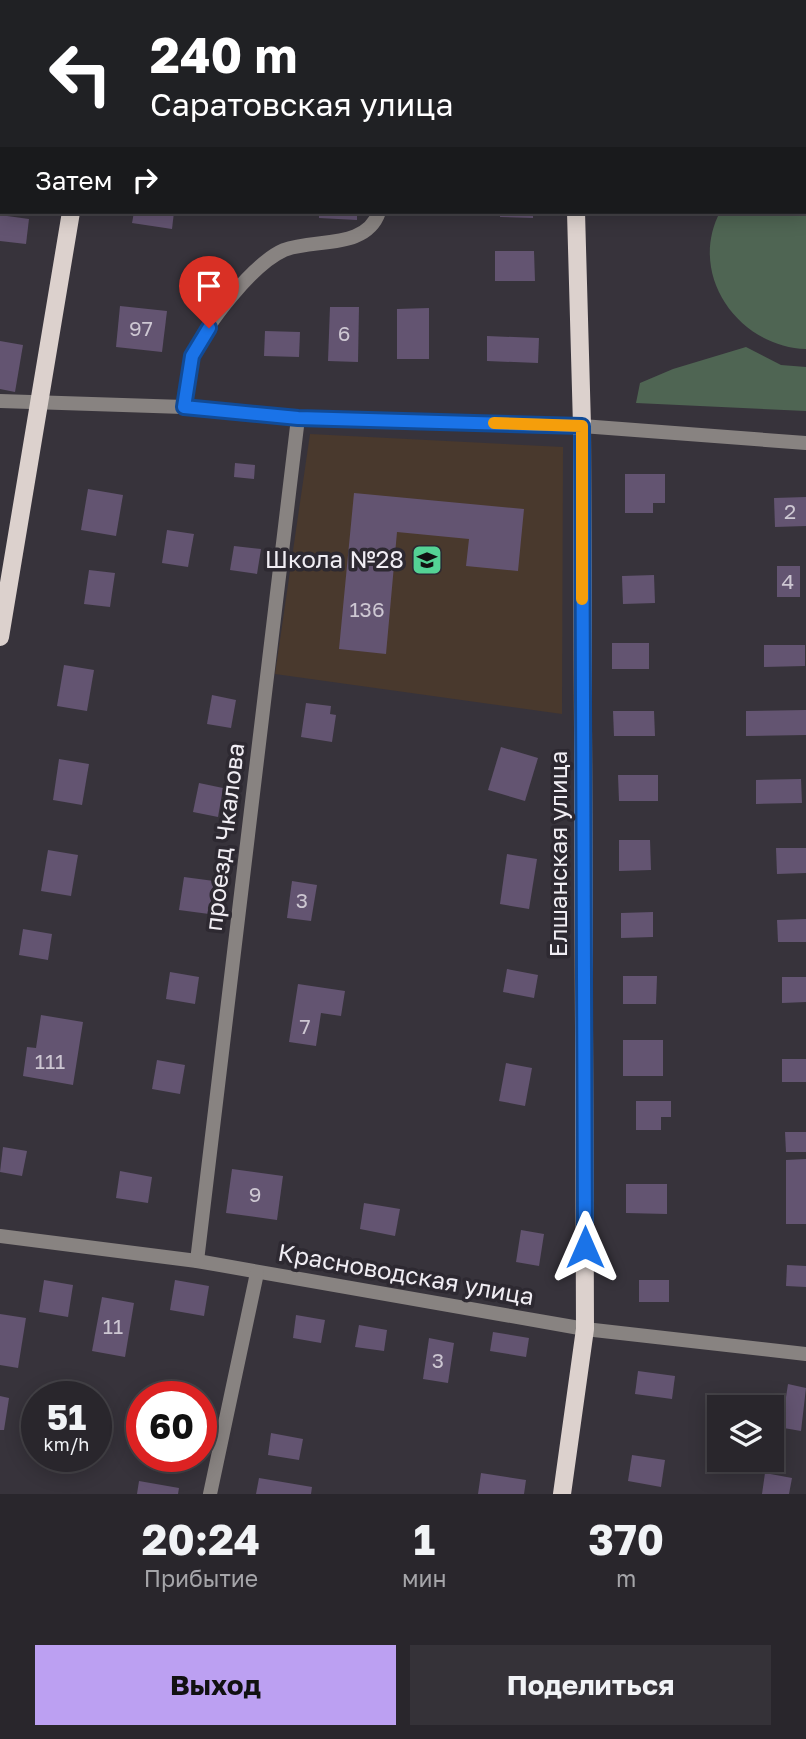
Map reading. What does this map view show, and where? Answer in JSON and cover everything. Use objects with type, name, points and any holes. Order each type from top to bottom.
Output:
[{"type":"main road","points":[[0,637],[71,214]]},
{"type":"main road","name":"Елшанская улица","points":[[562,1494],[585,1329],[582,426],[576,214]]},
{"type":"street","points":[[184,407],[189,370],[198,344],[259,265],[285,250],[352,237],[375,223],[378,214]]},
{"type":"street","points":[[0,401],[184,407],[298,418],[582,426],[806,443]]},
{"type":"street","name":"проезд Чкалова","points":[[197,1261],[298,418]]},
{"type":"street","name":"Красноводская улица","points":[[0,1236],[197,1261],[585,1329],[806,1354]]},
{"type":"street","points":[[210,1494],[257,1273]]},
{"type":"shaded area","name":"Школа №28","points":[[310,434],[563,447],[562,714],[275,674]]},
{"type":"green space","points":[[719,214],[806,214],[806,349],[782,345],[760,336],[741,321],[726,303],[715,283],[710,260],[711,236]]},
{"type":"green space","points":[[746,347],[781,365],[806,367],[806,411],[636,403],[640,383],[673,369]]},
{"type":"building","points":[[134,214],[174,214],[172,229],[132,223]]},
{"type":"building","points":[[319,214],[357,214],[357,220],[319,218]]},
{"type":"building","points":[[500,214],[533,214],[533,218],[500,217]]},
{"type":"building","points":[[0,215],[29,219],[26,244],[0,241]]},
{"type":"building","points":[[495,251],[534,251],[535,281],[495,281]]},
{"type":"building","points":[[120,306],[167,311],[162,352],[116,347]]},
{"type":"building","points":[[330,307],[359,307],[358,362],[328,361]]},
{"type":"building","points":[[429,308],[429,359],[397,359],[397,309]]},
{"type":"building","points":[[265,331],[300,332],[299,357],[264,356]]},
{"type":"building","points":[[487,336],[539,338],[538,363],[487,361]]},
{"type":"building","points":[[0,341],[23,345],[15,392],[0,389]]},
{"type":"building","points":[[235,463],[255,465],[254,479],[234,477]]},
{"type":"building","points":[[625,474],[665,474],[665,503],[653,503],[653,513],[625,513]]},
{"type":"building","points":[[88,489],[123,495],[116,536],[81,530]]},
{"type":"building","points":[[354,493],[524,509],[518,571],[466,566],[469,539],[397,532],[386,654],[339,649]]},
{"type":"building","points":[[806,497],[806,526],[775,527],[774,498]]},
{"type":"building","points":[[167,530],[194,534],[188,567],[162,563]]},
{"type":"building","points":[[234,546],[261,549],[257,574],[230,570]]},
{"type":"building","points":[[777,566],[800,566],[800,597],[777,597]]},
{"type":"building","points":[[89,570],[115,573],[110,607],[84,604]]},
{"type":"building","points":[[654,575],[655,603],[623,604],[622,576]]},
{"type":"building","points":[[612,643],[649,643],[649,669],[612,669]]},
{"type":"building","points":[[764,645],[805,645],[805,666],[764,667]]},
{"type":"building","points":[[64,665],[94,670],[87,711],[57,706]]},
{"type":"building","points":[[212,695],[236,700],[231,728],[207,724]]},
{"type":"building","points":[[306,703],[331,706],[330,714],[336,715],[332,742],[301,737]]},
{"type":"building","points":[[806,710],[806,735],[746,736],[746,711]]},
{"type":"building","points":[[613,711],[654,711],[655,736],[614,736]]},
{"type":"building","points":[[501,747],[538,758],[525,801],[488,790]]},
{"type":"building","points":[[59,759],[89,764],[82,805],[53,800]]},
{"type":"building","points":[[618,775],[658,775],[658,801],[619,801]]},
{"type":"building","points":[[801,779],[802,803],[756,804],[756,780]]},
{"type":"building","points":[[199,783],[223,788],[218,817],[193,812]]},
{"type":"building","points":[[619,840],[650,840],[651,870],[619,871]]},
{"type":"building","points":[[776,848],[806,848],[806,873],[777,874]]},
{"type":"building","points":[[48,850],[78,855],[71,896],[41,891]]},
{"type":"building","points":[[507,854],[537,859],[529,909],[500,904]]},
{"type":"building","points":[[184,877],[214,881],[209,914],[179,910]]},
{"type":"building","points":[[292,881],[317,885],[311,921],[287,918]]},
{"type":"building","points":[[653,912],[653,937],[621,938],[621,913]]},
{"type":"building","points":[[806,919],[806,942],[778,942],[777,920]]},
{"type":"building","points":[[23,929],[52,934],[48,960],[19,955]]},
{"type":"building","points":[[507,969],[538,975],[534,998],[503,992]]},
{"type":"building","points":[[170,972],[199,977],[195,1004],[166,999]]},
{"type":"building","points":[[623,976],[657,976],[656,1004],[623,1004]]},
{"type":"building","points":[[782,977],[806,977],[806,1002],[782,1003]]},
{"type":"building","points":[[298,984],[345,991],[341,1016],[321,1013],[316,1046],[289,1042]]},
{"type":"building","points":[[41,1015],[83,1022],[73,1085],[23,1076],[27,1047],[36,1048]]},
{"type":"building","points":[[623,1040],[663,1040],[663,1076],[623,1076]]},
{"type":"building","points":[[782,1059],[806,1059],[806,1082],[782,1082]]},
{"type":"building","points":[[157,1060],[185,1065],[180,1094],[152,1089]]},
{"type":"building","points":[[506,1063],[532,1068],[525,1106],[499,1101]]},
{"type":"building","points":[[636,1101],[671,1101],[671,1117],[661,1117],[661,1130],[636,1130]]},
{"type":"building","points":[[785,1132],[806,1132],[806,1152],[786,1152]]},
{"type":"building","points":[[3,1147],[27,1151],[22,1176],[0,1172]]},
{"type":"building","points":[[806,1159],[806,1224],[786,1224],[786,1160]]},
{"type":"building","points":[[232,1169],[283,1176],[277,1220],[226,1213]]},
{"type":"building","points":[[120,1171],[152,1177],[148,1203],[116,1198]]},
{"type":"building","points":[[626,1184],[667,1184],[667,1214],[626,1213]]},
{"type":"building","points":[[364,1203],[400,1209],[395,1236],[360,1229]]},
{"type":"building","points":[[521,1230],[544,1234],[539,1266],[516,1262]]},
{"type":"building","points":[[787,1265],[806,1266],[806,1287],[786,1286]]},
{"type":"building","points":[[44,1280],[73,1285],[68,1317],[39,1312]]},
{"type":"building","points":[[175,1280],[209,1286],[204,1316],[170,1310]]},
{"type":"building","points":[[639,1280],[669,1280],[669,1302],[639,1302]]},
{"type":"building","points":[[102,1297],[134,1303],[125,1357],[92,1351]]},
{"type":"building","points":[[0,1314],[26,1318],[18,1368],[0,1365]]},
{"type":"building","points":[[296,1315],[325,1320],[321,1343],[293,1338]]},
{"type":"building","points":[[359,1325],[387,1330],[384,1351],[355,1347]]},
{"type":"building","points":[[493,1332],[529,1338],[526,1357],[490,1351]]},
{"type":"building","points":[[429,1338],[454,1343],[448,1383],[423,1379]]},
{"type":"building","points":[[638,1371],[675,1376],[672,1399],[635,1394]]},
{"type":"building","points":[[788,1384],[806,1388],[801,1431],[784,1428]]},
{"type":"building","points":[[0,1396],[9,1398],[4,1430],[0,1430]]},
{"type":"building","points":[[271,1433],[303,1439],[299,1460],[268,1455]]},
{"type":"building","points":[[632,1455],[665,1460],[661,1487],[628,1481]]},
{"type":"building","points":[[481,1473],[526,1480],[524,1494],[478,1494]]},
{"type":"building","points":[[765,1473],[792,1478],[789,1494],[762,1494]]},
{"type":"building","points":[[259,1478],[312,1487],[311,1494],[256,1494]]},
{"type":"building","points":[[139,1481],[179,1488],[178,1494],[137,1494]]},
{"type":"slow traffic","points":[[494,423],[582,426],[582,599]]},
{"type":"place","name":"Школа №28","points":[[427,560]]},
{"type":"route","points":[[209,328],[192,356],[184,407],[298,418],[582,426],[585,1247]]}]
